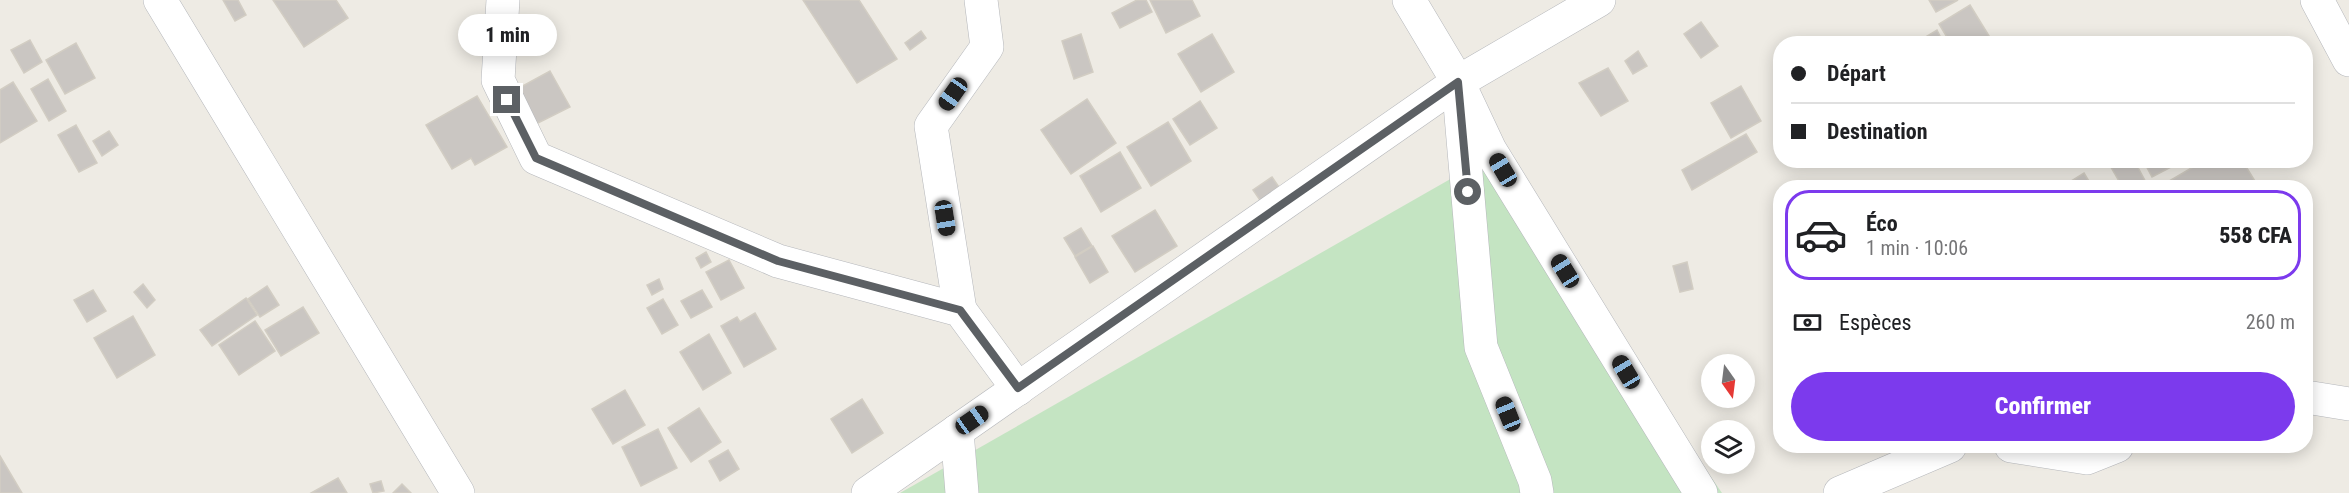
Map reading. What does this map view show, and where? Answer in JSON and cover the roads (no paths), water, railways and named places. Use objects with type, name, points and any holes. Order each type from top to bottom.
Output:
[{"type":"street","points":[[160,0],[458,493]]},
{"type":"street","points":[[503,0],[498,80],[536,158],[778,261],[960,310]]},
{"type":"street","points":[[981,0],[987,47],[931,126],[960,310],[1018,388]]},
{"type":"street","points":[[1409,0],[1458,82],[1490,150],[1701,493]]},
{"type":"street","points":[[868,493],[1458,82],[1599,0]]},
{"type":"street","points":[[2317,0],[2349,60]]},
{"type":"street","points":[[1458,82],[1481,347],[1535,481],[1537,493]]},
{"type":"street","points":[[2313,398],[2349,404]]},
{"type":"street","points":[[957,431],[962,493]]},
{"type":"street","points":[[1840,493],[1934,453]]},
{"type":"street","points":[[2055,453],[2087,458],[2100,453]]}]
